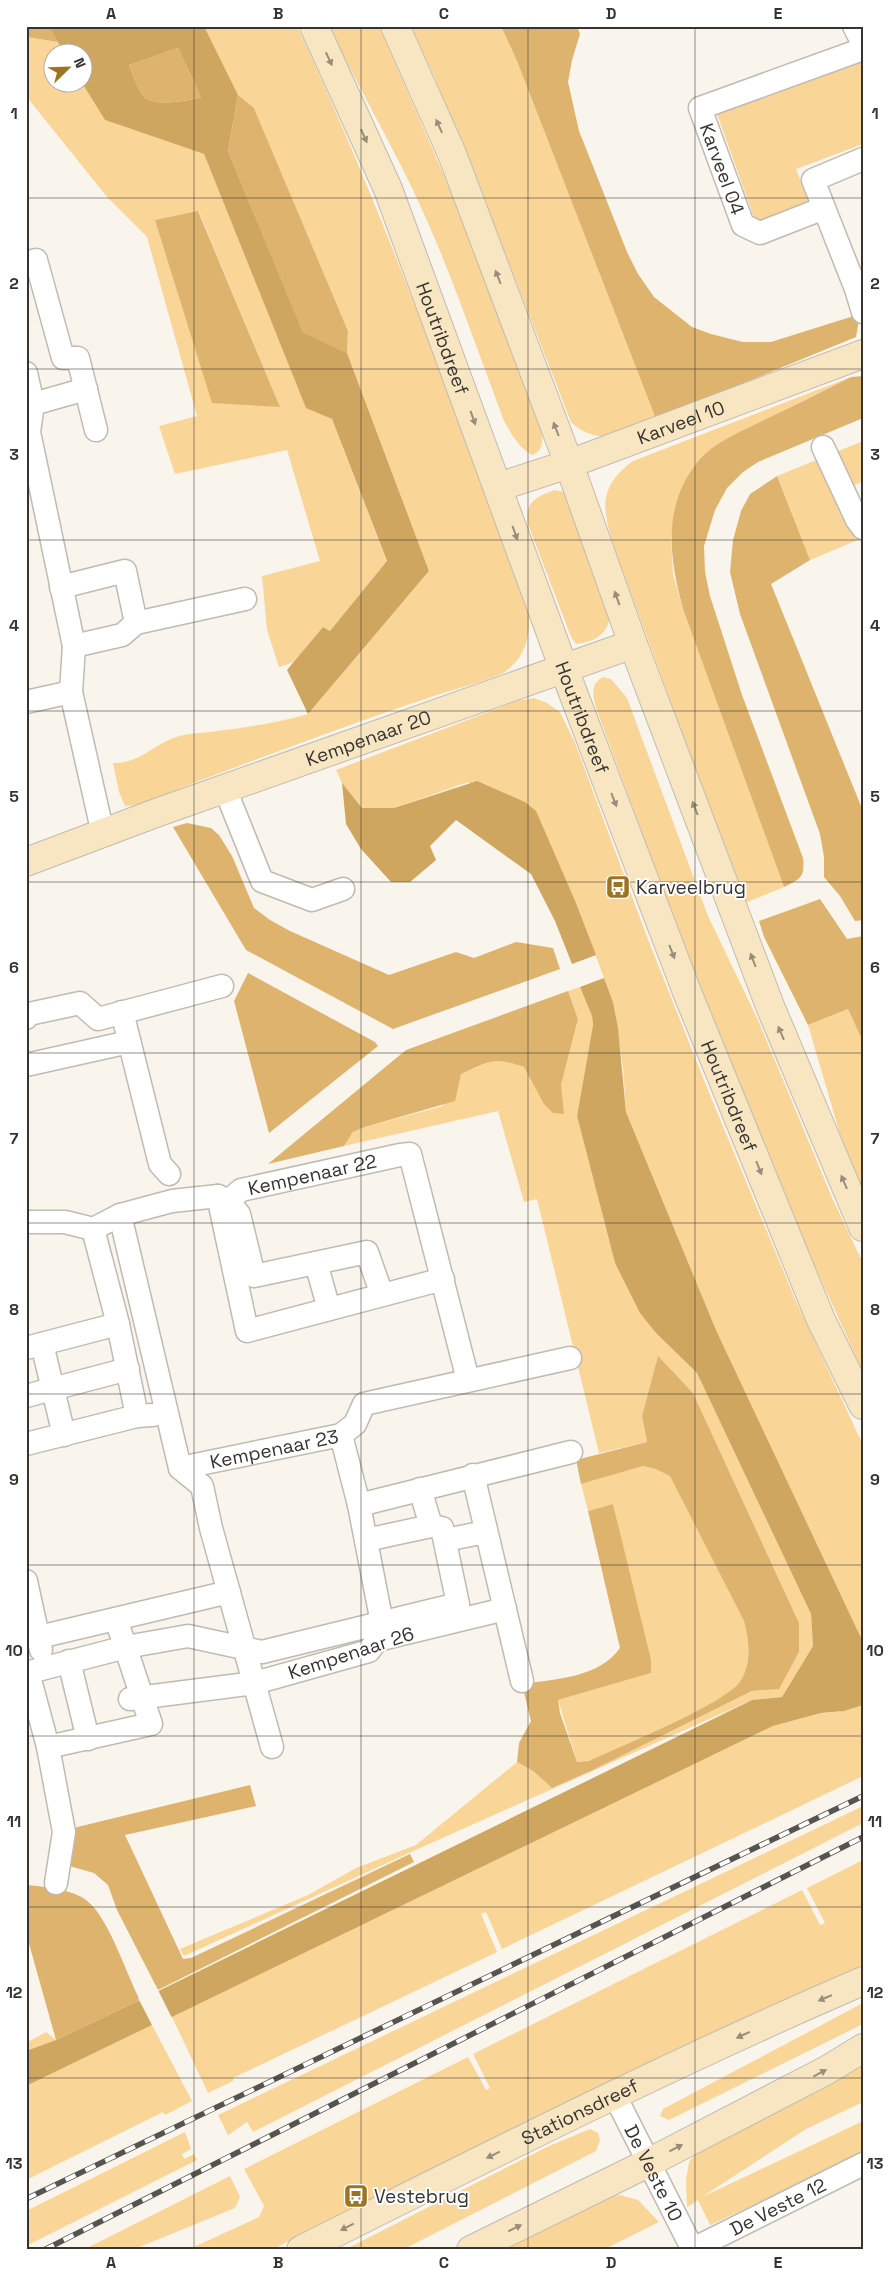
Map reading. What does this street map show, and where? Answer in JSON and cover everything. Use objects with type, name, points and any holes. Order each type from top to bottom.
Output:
[{"type":"main road","name":"Houtribdreef","points":[[314,26],[388,189],[564,669],[695,1010],[821,1320],[863,1405]]},
{"type":"main road","points":[[395,26],[452,154],[569,464],[633,644],[770,1006],[863,1228]]},
{"type":"main road","name":"Karveel 10","points":[[498,487],[569,464],[863,354]]},
{"type":"main road","name":"Kempenaar 20","points":[[26,862],[633,644]]},
{"type":"main road","name":"Stationsdreef","points":[[301,2250],[615,2096],[787,2014],[863,1981]]},
{"type":"main road","points":[[471,2250],[648,2163],[827,2070],[863,2048]]},
{"type":"street","points":[[854,26],[863,44]]},
{"type":"street","name":"Karveel 04","points":[[824,208],[760,233],[742,225],[700,108],[863,48]]},
{"type":"street","points":[[863,159],[813,180],[856,289],[863,312]]},
{"type":"street","points":[[26,262],[36,260],[63,358],[78,358],[96,430]]},
{"type":"street","points":[[26,373],[33,404],[28,432],[74,646],[71,692],[103,834]]},
{"type":"street","points":[[33,404],[86,389]]},
{"type":"street","points":[[823,447],[857,520],[863,528]]},
{"type":"street","points":[[61,587],[125,571],[136,623]]},
{"type":"street","points":[[74,646],[122,635],[136,623],[245,599]]},
{"type":"street","points":[[26,702],[71,692]]},
{"type":"street","points":[[225,789],[262,881],[312,900],[343,889]]},
{"type":"street","points":[[26,1018],[29,1014],[80,1003],[98,1018],[222,986]]},
{"type":"street","points":[[122,1012],[160,1164],[169,1174]]},
{"type":"street","points":[[26,1065],[129,1042]]},
{"type":"street","name":"Kempenaar 22","points":[[93,1229],[120,1215],[172,1202],[223,1199],[242,1190],[400,1154],[410,1154],[443,1279]]},
{"type":"street","points":[[223,1199],[247,1331],[443,1279],[468,1380]]},
{"type":"street","name":"Kempenaar 22","points":[[223,1199],[239,1214],[254,1276],[367,1252],[382,1296]]},
{"type":"street","points":[[120,1215],[180,1468]]},
{"type":"street","points":[[26,1222],[65,1222],[93,1229],[118,1324],[138,1416]]},
{"type":"street","points":[[316,1263],[329,1309]]},
{"type":"street","points":[[64,1434],[53,1389],[34,1346],[118,1324]]},
{"type":"street","name":"Kempenaar 23","points":[[180,1468],[341,1435],[356,1424],[364,1404],[570,1358]]},
{"type":"street","points":[[26,1396],[128,1369]]},
{"type":"street","points":[[26,1444],[138,1416],[166,1414]]},
{"type":"street","name":"Kempenaar 26","points":[[341,1435],[359,1505],[382,1623]]},
{"type":"street","points":[[359,1505],[472,1475],[571,1452]]},
{"type":"street","name":"Kempenaar 23","points":[[180,1468],[202,1486],[211,1528],[246,1649]]},
{"type":"street","points":[[472,1475],[522,1681]]},
{"type":"street","name":"Kempenaar 26","points":[[33,1671],[122,1648],[188,1636],[262,1652],[458,1604],[439,1531],[420,1489]]},
{"type":"street","points":[[366,1540],[439,1531],[486,1532]]},
{"type":"street","points":[[26,1580],[39,1637],[33,1671],[64,1832],[56,1883]]},
{"type":"street","points":[[39,1637],[229,1592]]},
{"type":"street","points":[[180,1604],[188,1636]]},
{"type":"street","name":"Kempenaar 26","points":[[137,1699],[256,1683],[369,1651],[377,1640],[505,1609]]},
{"type":"street","points":[[48,1747],[151,1724],[137,1699],[122,1648],[116,1619]]},
{"type":"street","points":[[246,1649],[272,1747]]},
{"type":"street","points":[[69,1661],[88,1739]]},
{"type":"street","name":"De Veste 10","points":[[615,2096],[693,2249]]},
{"type":"street","name":"De Veste 12","points":[[693,2249],[863,2164]]},
{"type":"shaded area","points":[[26,26],[48,26],[58,42],[26,37]]},
{"type":"shaded area","points":[[48,26],[204,26],[238,95],[228,151],[303,333],[347,353],[429,571],[308,714],[287,670],[323,627],[330,631],[387,561],[332,419],[306,408],[204,154],[105,120],[88,92],[92,92],[92,42],[58,42]],"holes":[[[178,48],[201,97],[172,102],[149,100],[139,90],[129,65]]]},
{"type":"shaded area","points":[[204,26],[297,26],[361,170],[419,316],[529,611],[529,629],[526,644],[519,658],[501,674],[346,727],[195,782],[154,799],[125,806],[119,792],[113,763],[139,757],[176,737],[263,724],[308,714],[429,571],[347,353],[348,331],[254,108],[238,95]]},
{"type":"shaded area","points":[[329,26],[379,26],[455,201],[541,428],[541,448],[532,455],[516,440],[504,421],[461,304],[425,216]]},
{"type":"shaded area","points":[[411,26],[501,26],[517,61],[656,419],[613,436],[592,435],[571,422],[493,222],[434,76]]},
{"type":"shaded area","points":[[501,26],[577,26],[580,34],[568,82],[579,131],[627,252],[638,274],[654,297],[692,327],[743,342],[771,342],[860,314],[856,337],[656,419],[517,61]]},
{"type":"shaded area","points":[[26,37],[58,42],[42,42],[42,92],[88,92],[105,120],[204,154],[306,407],[332,419],[387,562],[330,631],[323,627],[294,662],[279,667],[267,630],[262,576],[320,561],[287,450],[175,474],[159,426],[197,416],[147,237],[107,197],[26,96]],"holes":[[[199,212],[280,407],[155,220]]]},
{"type":"shaded area","points":[[178,48],[201,97],[171,102],[155,102],[144,97],[135,82],[129,65]]},
{"type":"shaded area","points":[[863,61],[863,144],[796,169],[808,201],[756,223],[716,111]]},
{"type":"shaded area","points":[[238,95],[254,108],[348,331],[347,353],[303,334],[228,151]]},
{"type":"shaded area","points":[[198,211],[280,407],[212,403],[155,220]]},
{"type":"shaded area","points":[[863,376],[863,418],[758,462],[743,472],[727,488],[715,510],[704,546],[705,572],[710,596],[742,695],[803,858],[802,874],[798,880],[784,887],[684,612],[672,552],[674,514],[679,495],[688,477],[700,459],[713,447],[737,433],[851,377]]},
{"type":"shaded area","points":[[851,377],[723,441],[671,538],[673,574],[684,612],[784,887],[745,903],[615,550],[606,512],[608,491],[621,471],[633,461]]},
{"type":"shaded area","points":[[863,441],[863,481],[840,492],[860,539],[810,560],[777,476]]},
{"type":"shaded area","points":[[777,476],[810,560],[771,584],[863,811],[863,920],[855,921],[840,896],[824,877],[824,857],[820,834],[740,614],[730,572],[733,540],[741,511],[750,494]]},
{"type":"shaded area","points":[[554,490],[565,492],[610,614],[604,632],[594,639],[583,643],[576,644],[571,637],[528,524],[528,510],[533,501]]},
{"type":"shaded area","points":[[603,677],[611,679],[627,698],[708,916],[758,1020],[833,1200],[863,1263],[863,1372],[812,1260],[726,1054],[685,949],[596,708],[593,694],[594,686]]},
{"type":"shaded area","points":[[534,698],[547,703],[560,712],[575,743],[647,937],[712,1100],[796,1301],[863,1445],[863,1642],[716,1330],[626,1112],[623,1067],[613,1002],[576,903],[468,782],[394,808],[362,808],[342,783],[336,770],[517,701]]},
{"type":"shaded area","points":[[477,781],[525,802],[536,811],[576,903],[596,955],[572,964],[555,921],[531,874],[456,820],[430,846],[436,860],[410,882],[391,882],[361,849],[346,824],[342,783],[362,808],[394,808]]},
{"type":"shaded area","points":[[187,823],[211,828],[219,835],[232,856],[254,908],[290,931],[389,975],[456,952],[474,958],[516,942],[553,948],[560,969],[393,1029],[246,950],[173,827]]},
{"type":"shaded area","points":[[820,899],[847,939],[863,936],[863,1042],[848,1009],[808,1025],[764,937],[759,921]]},
{"type":"shaded area","points":[[248,973],[375,1042],[378,1046],[269,1133],[234,1001]]},
{"type":"shaded area","points":[[604,978],[613,1002],[618,1028],[626,1112],[716,1330],[863,1642],[863,1705],[844,1711],[821,1713],[773,1726],[26,2086],[26,2051],[56,2040],[140,2000],[752,1700],[782,1697],[813,1646],[811,1614],[697,1373],[656,1333],[640,1313],[615,1263],[577,1116],[593,1025],[592,1016],[580,987]]},
{"type":"shaded area","points":[[580,987],[592,1016],[593,1025],[577,1116],[615,1263],[656,1333],[697,1373],[811,1614],[813,1646],[782,1697],[752,1700],[411,1852],[184,1956],[180,1949],[308,1895],[356,1868],[416,1845],[517,1762],[533,1771],[552,1788],[593,1770],[752,1691],[778,1689],[799,1652],[799,1623],[693,1393],[658,1357],[642,1416],[647,1442],[599,1453],[537,1199],[524,1202],[498,1111],[344,1146],[353,1132],[365,1127],[443,1106],[461,1074],[493,1060],[504,1060],[524,1067],[530,1075],[561,1085],[578,1019],[568,991]]},
{"type":"shaded area","points":[[568,991],[578,1019],[561,1085],[564,1114],[553,1113],[544,1104],[524,1067],[498,1061],[486,1063],[461,1074],[455,1101],[365,1127],[353,1132],[344,1146],[268,1164],[406,1050]]},
{"type":"shaded area","points":[[848,1009],[863,1042],[863,1195],[849,1165],[808,1025]]},
{"type":"shaded area","points":[[658,1356],[693,1393],[799,1623],[799,1652],[779,1689],[752,1691],[593,1770],[552,1788],[533,1771],[517,1762],[519,1743],[531,1721],[522,1684],[562,1678],[588,1671],[600,1666],[620,1648],[588,1511],[613,1504],[651,1660],[651,1673],[558,1700],[560,1713],[577,1762],[589,1761],[695,1712],[732,1690],[741,1680],[747,1666],[749,1651],[744,1621],[670,1476],[656,1469],[643,1466],[581,1484],[576,1460],[647,1442],[642,1416]]},
{"type":"shaded area","points":[[643,1466],[670,1475],[744,1621],[749,1651],[747,1666],[741,1680],[732,1690],[695,1712],[589,1761],[577,1762],[558,1700],[651,1673],[613,1504],[588,1511],[581,1484]]},
{"type":"shaded area","points":[[863,1705],[863,1776],[502,1949],[486,1912],[481,1914],[497,1952],[233,2078],[233,2081],[208,2093],[172,2017],[773,1726],[821,1713],[837,1712]]},
{"type":"shaded area","points":[[250,1785],[256,1806],[125,1835],[183,1959],[191,1958],[410,1854],[414,1862],[158,1990],[117,1910],[108,1885],[94,1873],[66,1865],[57,1832]]},
{"type":"shaded area","points":[[863,1806],[863,1823],[253,2132],[247,2122],[228,2135],[218,2115]]},
{"type":"shaded area","points":[[863,1860],[863,1974],[580,2097],[271,2250],[187,2250],[259,2217],[264,2206],[244,2169],[468,2057],[486,2090],[490,2088],[473,2054],[802,1890],[820,1925],[825,1923],[807,1888]]},
{"type":"shaded area","points":[[26,1885],[66,1891],[86,1900],[94,1908],[110,1932],[140,2000],[56,2040],[26,1933]]},
{"type":"shaded area","points":[[863,2003],[863,2024],[669,2120],[660,2116],[663,2109]]},
{"type":"shaded area","points":[[152,2025],[192,2101],[165,2115],[163,2112],[26,2180],[26,2086]]},
{"type":"shaded area","points":[[46,2032],[56,2040],[26,2051],[26,2043]]},
{"type":"shaded area","points":[[863,2061],[863,2102],[806,2129],[702,2197],[863,2121],[863,2154],[710,2225],[698,2200],[687,2207],[686,2180],[689,2162],[700,2149]]},
{"type":"shaded area","points":[[590,2129],[598,2133],[600,2140],[596,2151],[402,2250],[344,2250],[549,2146]]},
{"type":"shaded area","points":[[185,2132],[191,2149],[182,2154],[184,2159],[194,2154],[197,2160],[26,2246],[26,2211]]},
{"type":"shaded area","points":[[230,2176],[240,2197],[235,2208],[132,2250],[83,2250]]},
{"type":"shaded area","points":[[620,2195],[638,2200],[659,2222],[603,2250],[489,2250],[596,2199]]},
{"type":"pier","points":[[157,1988],[173,2020],[153,2027],[138,1998]]},
{"type":"railway","points":[[26,2199],[863,1796]]},
{"type":"railway","points":[[44,2250],[863,1837]]},
{"type":"place","name":"Karveelbrug","points":[[618,887]]},
{"type":"place","name":"Vestebrug","points":[[356,2196]]}]
